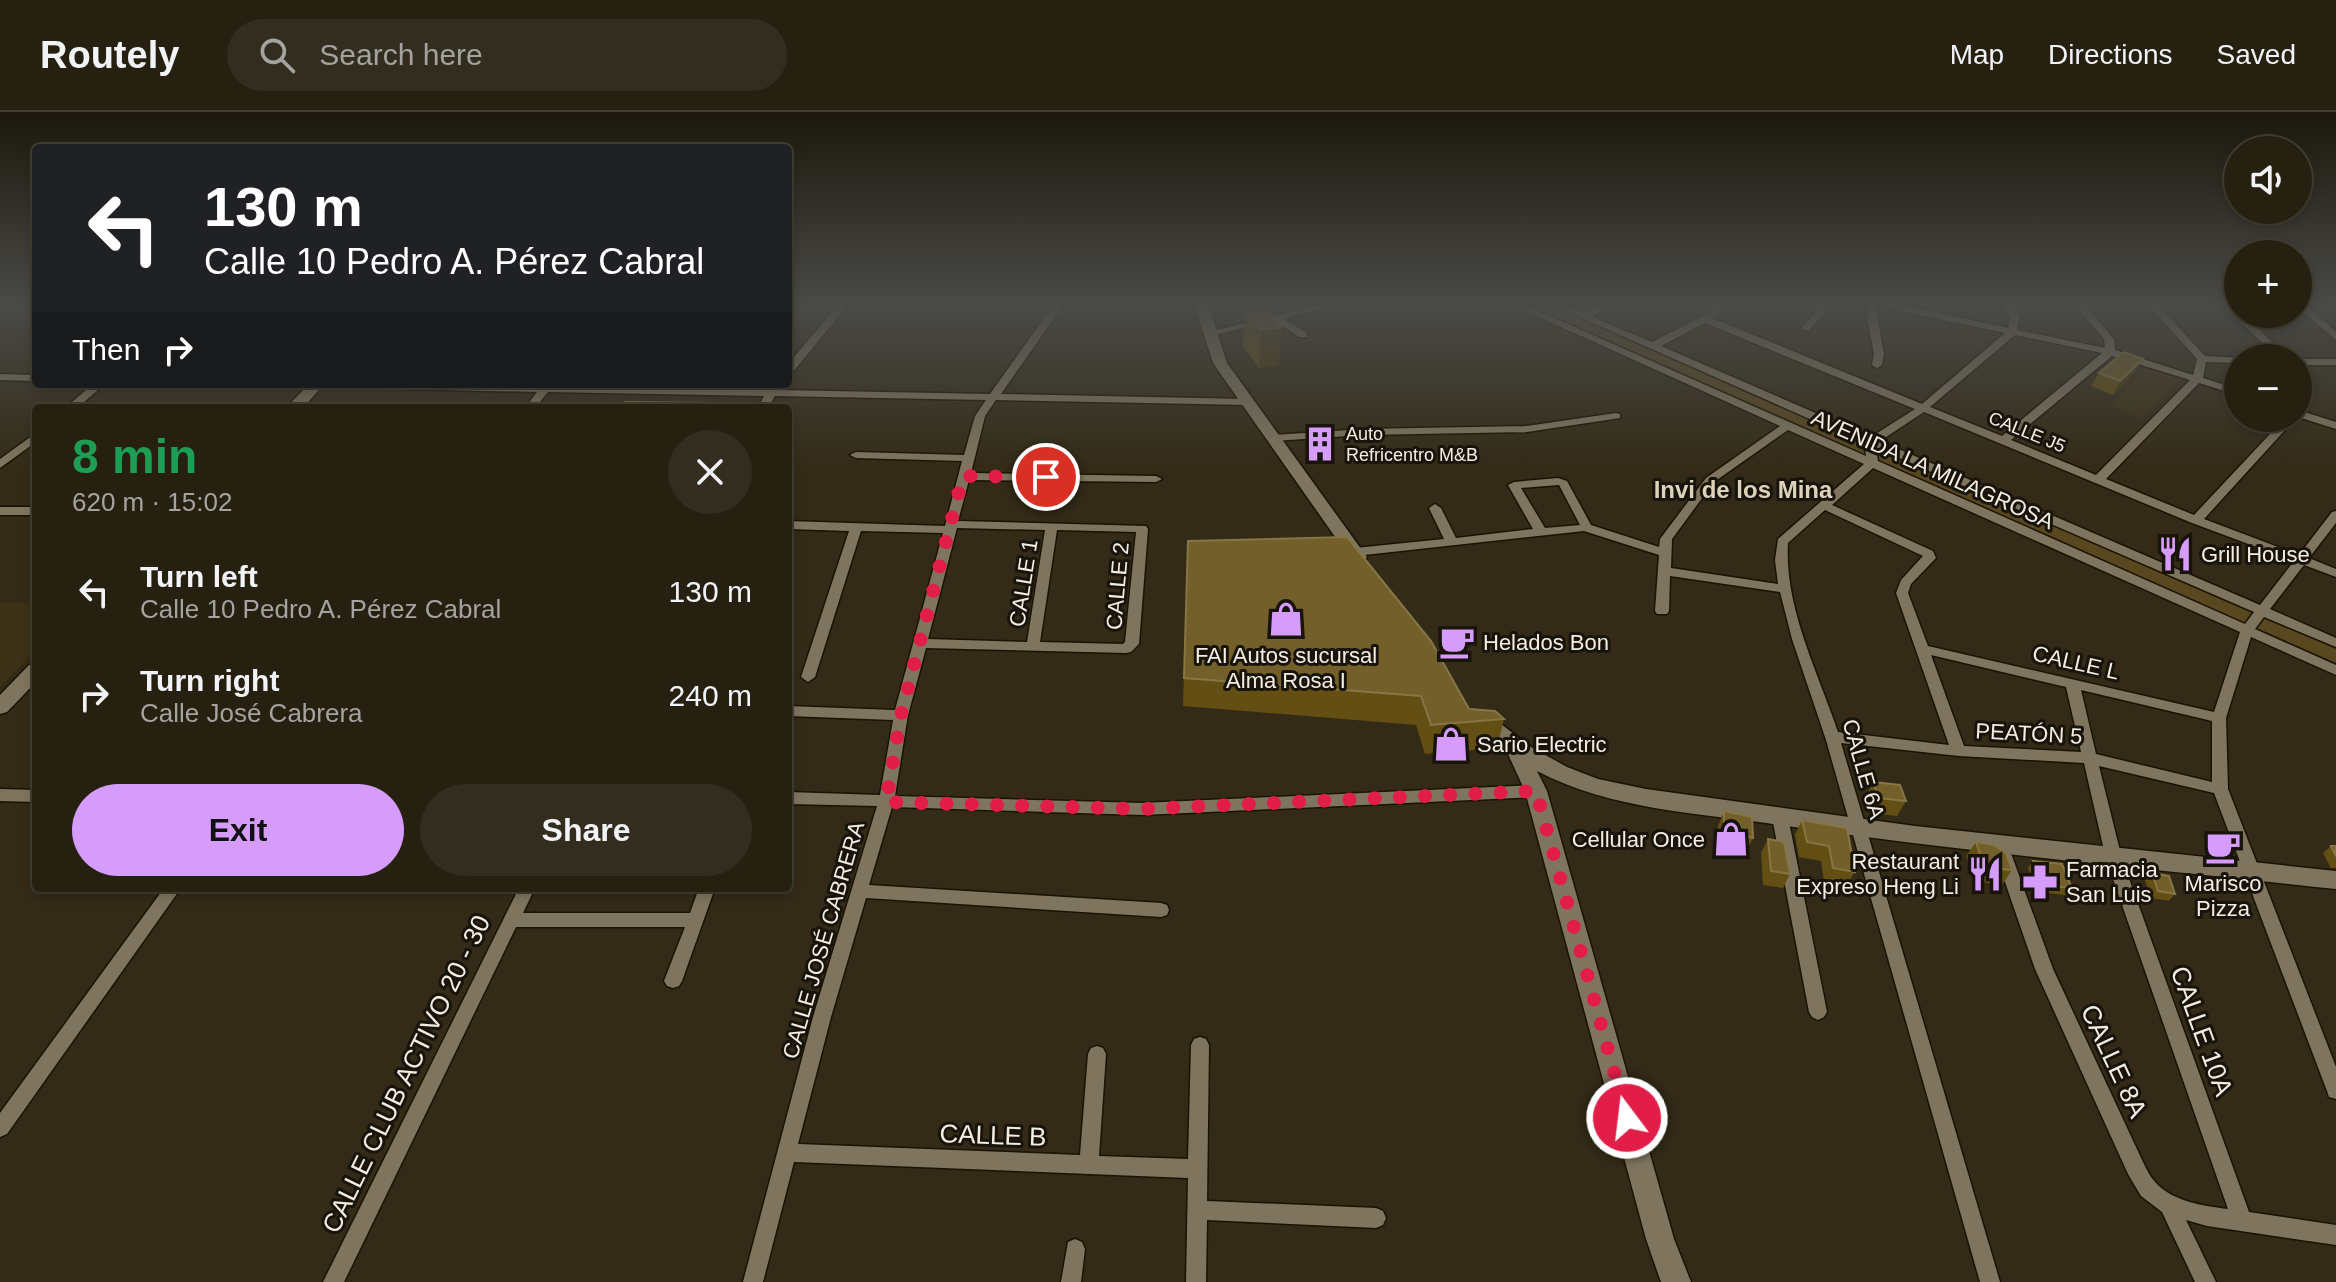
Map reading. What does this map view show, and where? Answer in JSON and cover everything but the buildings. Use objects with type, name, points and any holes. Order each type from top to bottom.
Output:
[{"type":"main road","points":[[1219,359],[1373,578]]},
{"type":"main road","points":[[298,404],[313,388]]},
{"type":"main road","points":[[0,707],[32,674]]},
{"type":"main road","points":[[1464,704],[1517,750],[1572,778],[1640,795],[1859,829],[2114,859],[2336,880]]},
{"type":"main road","points":[[1517,750],[1536,791],[1660,1239],[1676,1282]]},
{"type":"street","name":"CALLE JOSÉ CABRERA","points":[[753,1282],[822,1017],[886,802],[901,715],[980,416],[1020,359]]},
{"type":"street","name":"AVENIDA LA MILAGROSA","points":[[1637,359],[2336,670]]},
{"type":"street","name":"AVENIDA LA MILAGROSA","points":[[1681,359],[2336,643]]},
{"type":"street","name":"CALLE J5","points":[[1800,359],[2196,520],[2336,573]]},
{"type":"street","points":[[1877,365],[1878,359]]},
{"type":"street","points":[[1872,463],[1870,442],[1922,409],[1981,359]]},
{"type":"street","points":[[2003,441],[2102,359]]},
{"type":"street","points":[[2132,359],[2224,387]]},
{"type":"street","points":[[2098,480],[2198,378],[2202,359],[2224,360]]},
{"type":"street","points":[[2312,362],[2336,362]]},
{"type":"street","points":[[0,377],[32,378]]},
{"type":"street","points":[[75,404],[95,388]]},
{"type":"street","points":[[773,388],[992,397],[1249,402]]},
{"type":"street","points":[[1274,438],[1352,432],[1527,429],[1616,416]]},
{"type":"street","points":[[2312,418],[2336,426]]},
{"type":"street","points":[[1662,611],[1666,539],[1710,480],[1787,426]]},
{"type":"street","points":[[2196,520],[2278,432]]},
{"type":"street","points":[[0,465],[32,439]]},
{"type":"street","points":[[856,455],[968,458]]},
{"type":"street","name":"CALLE 6A","points":[[1872,463],[1782,542],[1779,554],[1785,589],[1833,737],[1990,1282]]},
{"type":"street","points":[[963,476],[1156,479]]},
{"type":"street","points":[[1541,532],[1516,483],[1553,480],[1563,483],[1586,523],[1585,527]]},
{"type":"street","points":[[1823,505],[1921,550],[1930,558],[1902,588],[1959,751]]},
{"type":"street","points":[[1435,508],[1452,542]]},
{"type":"street","points":[[0,511],[32,511]]},
{"type":"street","points":[[2335,518],[2247,630],[2219,718],[2220,789],[2336,1091]]},
{"type":"street","points":[[792,525],[856,528],[1052,526]]},
{"type":"street","name":"CALLE 2","points":[[1033,646],[1130,647],[1142,529],[1052,526]]},
{"type":"street","name":"CALLE 1","points":[[1033,646],[1052,526]]},
{"type":"street","points":[[1355,552],[1585,527],[1665,553]]},
{"type":"street","points":[[808,677],[856,528]]},
{"type":"street","points":[[1664,571],[1785,589]]},
{"type":"street","points":[[920,643],[1033,646]]},
{"type":"street","name":"CALLE L","points":[[1923,649],[2219,718]]},
{"type":"street","name":"CALLE 10A","points":[[2072,684],[2114,859],[2242,1220]]},
{"type":"street","points":[[792,711],[901,715]]},
{"type":"street","name":"PEATÓN 5","points":[[1833,737],[1959,751],[2089,758],[2220,789]]},
{"type":"street","points":[[792,798],[1142,809],[1536,791]]},
{"type":"street","points":[[0,795],[32,796]]},
{"type":"street","points":[[1780,817],[1818,1012]]},
{"type":"street","name":"CALLE 8A","points":[[2001,846],[2044,969],[2135,1167],[2148,1189],[2169,1205],[2206,1282]]},
{"type":"street","points":[[861,891],[1161,910]]},
{"type":"street","points":[[0,1128],[170,892]]},
{"type":"street","name":"CALLE CLUB ACTIVO 20 - 30","points":[[333,1282],[525,892]]},
{"type":"street","points":[[673,981],[706,892]]},
{"type":"street","points":[[511,920],[695,920]]},
{"type":"street","points":[[1196,1282],[1200,1045]]},
{"type":"street","points":[[1089,1165],[1097,1054]]},
{"type":"street","name":"CALLE B","points":[[786,1153],[1198,1169]]},
{"type":"street","points":[[2169,1205],[2207,1216],[2336,1235]]},
{"type":"street","points":[[1197,1210],[1376,1218]]},
{"type":"street","points":[[1071,1282],[1075,1249]]},
{"type":"shaded area","points":[[1645,359],[1671,359],[2336,649],[2336,663]]},
{"type":"shaded area","points":[[2148,363],[2183,377],[2140,418],[2111,406]]},
{"type":"shaded area","points":[[0,602],[32,603],[32,654],[0,687]]},
{"type":"place","name":"Auto Refricentro M&B","points":[[1320,444]]},
{"type":"place","name":"Grill House","points":[[2175,554]]},
{"type":"place","name":"FAI Autos sucursal Alma Rosa I","points":[[1286,619]]},
{"type":"place","name":"Helados Bon","points":[[1457,642]]},
{"type":"place","name":"Sario Electric","points":[[1451,744]]},
{"type":"place","name":"Cellular Once","points":[[1731,839]]},
{"type":"place","name":"Marisco Pizza","points":[[2223,847]]},
{"type":"place","name":"Restaurant Expreso Heng Li","points":[[1985,874]]},
{"type":"place","name":"Farmacia San Luis","points":[[2040,882]]},
{"type":"district","name":"Invi de los Mina","points":[[1743,490]]},
{"type":"route","points":[[1046,477],[963,476],[901,715],[886,802],[1142,809],[1536,791],[1627,1118]]}]
